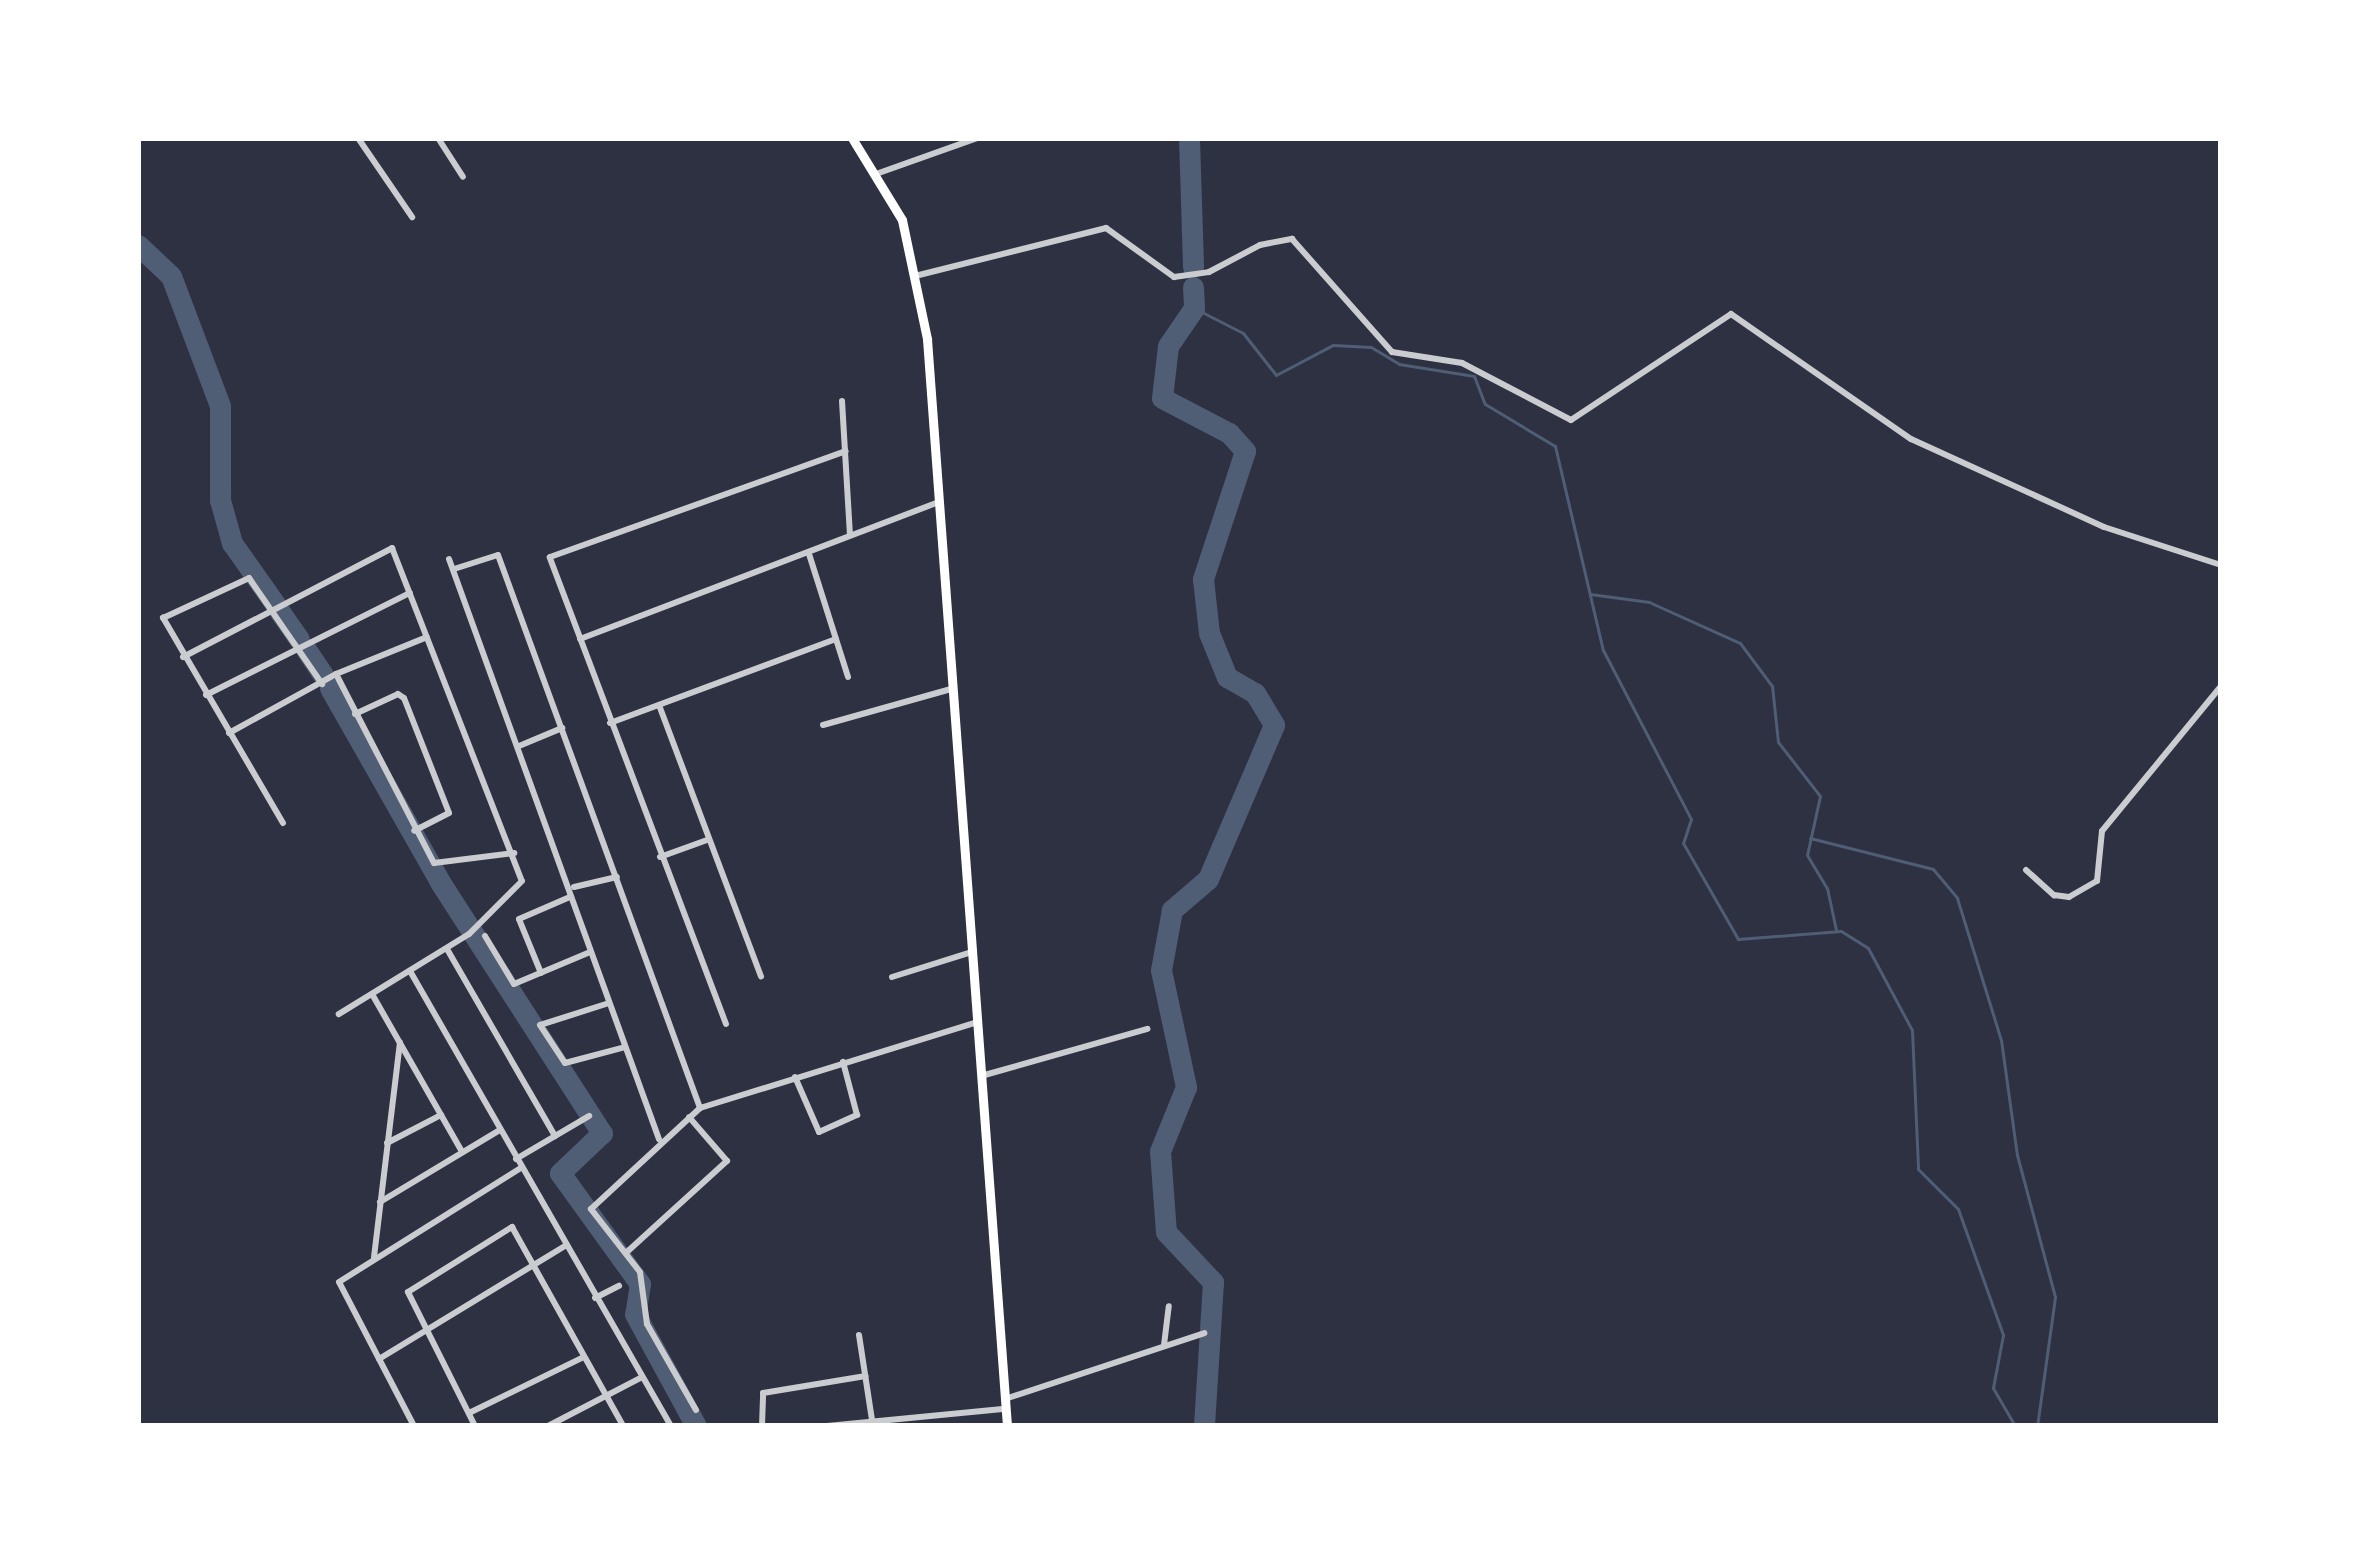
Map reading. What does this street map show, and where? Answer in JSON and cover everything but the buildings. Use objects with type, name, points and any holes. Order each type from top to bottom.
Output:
[{"type":"main road","points":[[852,138],[876,174],[919,275],[940,502],[1007,1426]]},
{"type":"street","points":[[358,138],[412,217]]},
{"type":"street","points":[[438,138],[463,177]]},
{"type":"street","points":[[876,174],[977,138]]},
{"type":"street","points":[[919,275],[1106,228],[1174,277],[1209,272],[1261,245],[1292,239],[1391,352],[1462,363],[1571,420],[1731,314],[1911,439],[2104,526],[2221,565]]},
{"type":"street","points":[[842,401],[850,534]]},
{"type":"street","points":[[726,1024],[610,723],[553,552],[846,451]]},
{"type":"street","points":[[580,640],[940,502]]},
{"type":"street","points":[[183,657],[392,548],[514,853],[520,885],[469,934],[339,1014]]},
{"type":"street","points":[[808,553],[848,676]]},
{"type":"street","points":[[454,569],[498,555],[700,1108]]},
{"type":"street","points":[[449,559],[574,887],[570,897],[659,1140]]},
{"type":"street","points":[[283,824],[163,618],[247,578],[322,684]]},
{"type":"street","points":[[206,695],[410,592]]},
{"type":"street","points":[[229,733],[336,674],[428,637]]},
{"type":"street","points":[[610,723],[836,639]]},
{"type":"street","points":[[336,674],[414,831],[437,865],[514,853]]},
{"type":"street","points":[[2026,869],[2054,895],[2069,897],[2097,881],[2102,832],[2221,686]]},
{"type":"street","points":[[823,725],[951,689]]},
{"type":"street","points":[[355,714],[398,694],[404,698],[448,813],[414,831]]},
{"type":"street","points":[[659,705],[761,977]]},
{"type":"street","points":[[519,746],[562,728]]},
{"type":"street","points":[[660,857],[708,840]]},
{"type":"street","points":[[574,887],[617,877]]},
{"type":"street","points":[[541,973],[519,919],[570,897]]},
{"type":"street","points":[[484,936],[514,984],[590,952]]},
{"type":"street","points":[[447,949],[555,1136]]},
{"type":"street","points":[[892,977],[972,952]]},
{"type":"street","points":[[410,971],[671,1426]]},
{"type":"street","points":[[372,994],[462,1152]]},
{"type":"street","points":[[609,1003],[540,1025],[565,1063],[625,1047]]},
{"type":"street","points":[[696,1410],[647,1324],[648,1288],[628,1251],[590,1209],[659,1140],[700,1108],[978,1022]]},
{"type":"street","points":[[981,1076],[1148,1029]]},
{"type":"street","points":[[374,1257],[400,1043]]},
{"type":"street","points":[[795,1076],[819,1132],[857,1115],[843,1062]]},
{"type":"street","points":[[387,1143],[441,1115]]},
{"type":"street","points":[[516,1159],[589,1116]]},
{"type":"street","points":[[628,1251],[727,1161],[688,1117]]},
{"type":"street","points":[[380,1202],[500,1130]]},
{"type":"street","points":[[414,1426],[339,1282],[521,1168]]},
{"type":"street","points":[[475,1426],[408,1292],[512,1228],[623,1426]]},
{"type":"street","points":[[380,1359],[565,1246]]},
{"type":"street","points":[[594,1299],[619,1286]]},
{"type":"street","points":[[1164,1345],[1168,1306]]},
{"type":"street","points":[[827,1426],[890,1422],[1005,1404],[1204,1333]]},
{"type":"street","points":[[860,1334],[872,1420]]},
{"type":"street","points":[[469,1412],[584,1357]]},
{"type":"street","points":[[762,1426],[763,1393],[866,1376]]},
{"type":"street","points":[[548,1426],[642,1377]]},
{"type":"waterway","points":[[1189,138],[1193,267]]},
{"type":"waterway","points":[[138,245],[171,276],[220,406],[220,500],[232,543],[275,604]]},
{"type":"waterway","points":[[1193,287],[1194,308],[1168,346],[1162,398],[1229,433],[1245,451],[1203,579],[1209,633],[1227,677],[1255,693],[1274,725],[1208,879],[1172,910],[1161,970],[1186,1087],[1160,1151],[1166,1232],[1213,1282],[1204,1426]]},
{"type":"waterway","points":[[1194,308],[1243,333],[1276,375],[1333,345],[1371,347],[1399,364],[1474,376],[1485,404],[1555,446],[1603,650],[1691,819],[1683,843],[1738,939],[1841,931],[1868,948],[1912,1030],[1918,1169],[1958,1209],[2003,1335],[1993,1388],[2015,1426]]},
{"type":"waterway","points":[[1590,594],[1649,602],[1740,643],[1772,686],[1778,742],[1820,796],[1807,855],[1827,888],[1836,930]]},
{"type":"waterway","points":[[280,612],[299,639]]},
{"type":"waterway","points":[[305,648],[323,675]]},
{"type":"waterway","points":[[330,688],[440,882],[602,1133],[560,1173],[640,1284],[635,1314],[696,1426]]},
{"type":"waterway","points":[[1810,838],[1933,869],[1957,898],[2001,1040],[2017,1155],[2055,1297],[2037,1426]]}]
